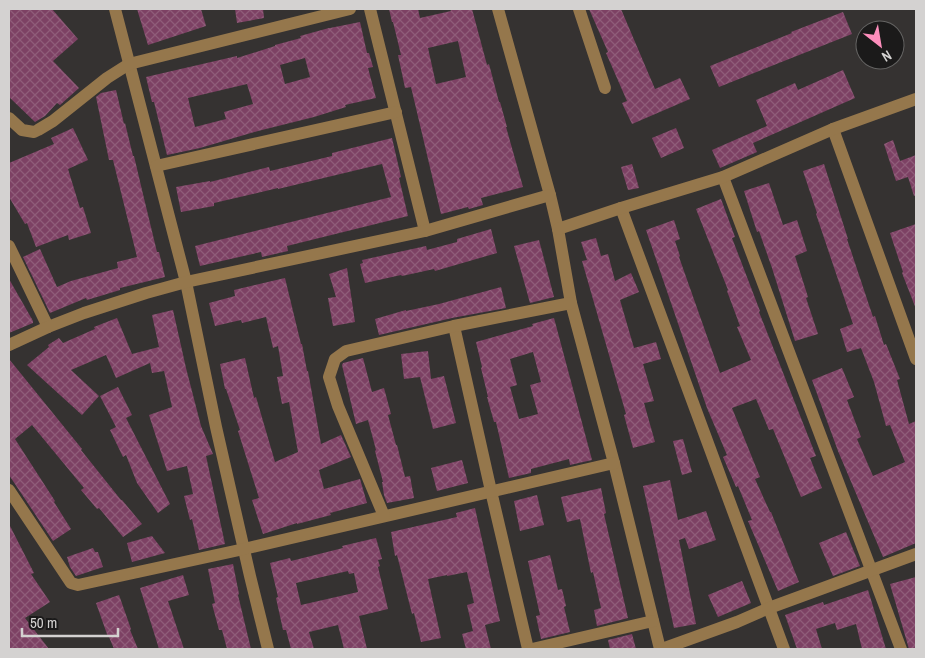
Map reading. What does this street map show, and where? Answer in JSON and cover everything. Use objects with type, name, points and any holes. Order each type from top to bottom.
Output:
[{"type":"street","points":[[114,9],[186,282],[216,427],[268,649]]},
{"type":"street","points":[[9,118],[22,130],[34,132],[53,121],[107,78],[129,64],[350,9]]},
{"type":"street","points":[[370,9],[425,231]]},
{"type":"street","points":[[498,9],[550,195],[572,303],[661,649],[916,554]]},
{"type":"street","points":[[579,9],[605,88]]},
{"type":"street","points":[[558,229],[723,177],[833,129],[916,99]]},
{"type":"street","points":[[156,166],[396,112]]},
{"type":"street","points":[[833,129],[916,359]]},
{"type":"street","points":[[723,177],[901,649]]},
{"type":"street","points":[[9,345],[48,326],[146,293],[186,282],[425,231],[550,195]]},
{"type":"street","points":[[621,208],[784,649]]},
{"type":"street","points":[[9,246],[48,326]]},
{"type":"street","points":[[384,516],[333,392],[329,377],[335,359],[346,351],[454,326],[572,303]]},
{"type":"street","points":[[454,326],[491,491],[530,649],[653,621]]},
{"type":"street","points":[[9,490],[71,583],[78,585],[244,549],[614,463]]},
{"type":"building","points":[[9,9],[52,9],[78,39],[53,61],[79,88],[60,105],[57,103],[45,116],[35,122],[9,97]]},
{"type":"building","points":[[137,9],[201,9],[206,26],[148,45]]},
{"type":"building","points":[[235,9],[263,9],[264,18],[237,23]]},
{"type":"building","points":[[389,9],[418,9],[420,18],[451,11],[450,9],[472,9],[523,187],[481,198],[483,205],[441,214],[411,87],[405,88],[398,55],[401,55]],"holes":[[[458,41],[466,77],[436,84],[428,48]]]},
{"type":"building","points":[[589,9],[621,9],[655,89],[680,78],[690,99],[632,124],[622,103],[627,101]]},
{"type":"building","points":[[843,12],[852,34],[719,87],[710,66]]},
{"type":"building","points":[[360,22],[367,53],[369,53],[373,67],[368,68],[376,98],[345,105],[346,107],[314,117],[167,155],[146,77],[237,56],[237,58],[301,38],[300,36]],"holes":[[[305,58],[310,77],[285,84],[280,65]],[[247,84],[253,104],[224,112],[226,119],[195,127],[188,98]]]},
{"type":"building","points":[[843,70],[855,98],[753,143],[757,152],[720,168],[712,150],[767,126],[756,100],[795,83],[798,90]]},
{"type":"building","points":[[116,90],[165,277],[120,288],[120,290],[87,300],[86,298],[50,313],[23,257],[40,249],[57,287],[71,281],[118,268],[117,262],[137,257],[113,160],[109,160],[96,97],[101,93]]},
{"type":"building","points":[[73,128],[88,160],[68,169],[80,208],[83,207],[91,233],[69,240],[68,235],[36,247],[27,223],[25,224],[9,197],[9,163],[54,144],[51,138]]},
{"type":"building","points":[[676,128],[684,148],[661,158],[652,138]]},
{"type":"building","points":[[392,138],[408,216],[287,246],[288,251],[262,257],[261,252],[200,266],[195,246],[391,197],[382,164],[214,203],[214,206],[181,212],[176,187],[210,182],[269,167],[270,171],[332,156],[332,153]]},
{"type":"building","points":[[893,140],[900,161],[916,155],[916,195],[914,196],[908,177],[896,181],[884,144]]},
{"type":"building","points":[[632,164],[639,188],[628,190],[621,167]]},
{"type":"building","points":[[824,164],[873,317],[875,316],[884,345],[886,344],[900,379],[897,380],[909,424],[916,421],[916,543],[883,557],[838,451],[812,380],[842,368],[854,397],[847,400],[861,437],[857,439],[873,476],[905,462],[890,425],[886,426],[874,382],[861,348],[847,352],[840,329],[853,324],[803,171]]},
{"type":"building","points":[[769,183],[783,225],[797,220],[807,251],[795,256],[818,334],[795,341],[772,268],[759,231],[757,232],[744,191]]},
{"type":"building","points":[[721,199],[735,237],[732,238],[759,312],[816,456],[810,458],[822,488],[801,497],[773,429],[769,430],[756,399],[732,408],[760,477],[755,479],[771,512],[799,582],[778,591],[748,521],[752,520],[723,457],[727,455],[707,408],[646,230],[674,220],[680,239],[675,241],[679,257],[720,373],[751,360],[737,327],[740,326],[728,290],[696,209]]},
{"type":"building","points":[[916,224],[916,309],[902,273],[890,233]]},
{"type":"building","points":[[491,229],[497,253],[435,271],[434,269],[365,283],[360,264],[363,263],[362,260],[426,246],[427,250],[457,242],[457,239]]},
{"type":"building","points":[[596,238],[601,256],[608,254],[615,281],[631,273],[639,292],[620,300],[634,348],[656,342],[661,359],[643,364],[654,401],[644,403],[655,442],[633,448],[624,415],[626,414],[582,261],[587,260],[581,242]]},
{"type":"building","points":[[539,240],[554,297],[530,303],[514,246]]},
{"type":"building","points":[[347,268],[355,322],[333,326],[328,298],[336,297],[329,274]]},
{"type":"building","points":[[285,278],[308,371],[321,444],[341,435],[351,457],[319,470],[324,489],[360,479],[367,503],[263,534],[252,500],[259,498],[238,431],[240,430],[225,389],[220,364],[245,358],[254,398],[256,397],[275,462],[298,452],[289,402],[282,404],[277,377],[283,376],[278,346],[273,348],[266,317],[242,323],[241,320],[215,326],[209,303],[235,296],[234,290]]},
{"type":"building","points":[[9,279],[33,323],[9,333]]},
{"type":"building","points":[[501,287],[506,308],[379,335],[375,319]]},
{"type":"building","points":[[173,310],[201,426],[213,454],[206,456],[225,544],[199,550],[192,519],[190,520],[184,496],[193,494],[187,466],[167,471],[149,415],[172,407],[164,371],[152,373],[150,363],[116,378],[106,355],[71,370],[99,396],[82,415],[27,365],[49,347],[48,345],[59,338],[63,343],[117,318],[132,354],[159,347],[152,315]]},
{"type":"building","points":[[554,318],[592,460],[570,465],[569,459],[531,469],[531,473],[509,478],[496,422],[494,422],[487,397],[476,342],[533,326],[532,324]],"holes":[[[533,352],[541,382],[530,385],[538,414],[519,419],[510,387],[517,385],[510,359]]]},
{"type":"building","points":[[428,351],[431,379],[444,376],[456,423],[433,429],[420,377],[404,379],[401,354]]},
{"type":"building","points":[[363,358],[372,392],[384,388],[391,414],[388,415],[396,445],[405,477],[410,476],[414,498],[387,503],[368,420],[356,424],[342,365],[343,363]]},
{"type":"building","points":[[9,359],[142,524],[123,537],[81,490],[84,488],[32,425],[15,439],[71,529],[53,541],[9,475]]},
{"type":"building","points":[[118,387],[132,415],[126,418],[170,504],[158,513],[137,483],[126,455],[123,457],[110,430],[116,427],[100,396]]},
{"type":"building","points":[[683,439],[692,472],[682,475],[673,441]]},
{"type":"building","points":[[462,460],[468,483],[437,491],[431,468]]},
{"type":"building","points":[[670,480],[678,520],[706,511],[716,540],[689,549],[685,538],[679,540],[696,624],[674,628],[643,486]]},
{"type":"building","points":[[601,488],[606,513],[604,514],[628,618],[597,626],[594,610],[601,608],[593,572],[591,573],[580,519],[567,522],[561,497]]},
{"type":"building","points":[[537,495],[544,525],[520,531],[514,501]]},
{"type":"building","points":[[475,508],[500,621],[485,625],[491,649],[466,649],[462,634],[473,631],[467,605],[474,603],[467,572],[428,579],[441,638],[421,642],[397,555],[395,556],[391,532],[457,517],[456,513]]},
{"type":"building","points":[[9,524],[34,573],[31,574],[50,602],[25,618],[49,649],[9,649]]},
{"type":"building","points":[[846,532],[860,566],[833,576],[819,543]]},
{"type":"building","points":[[152,536],[165,553],[132,562],[127,543]]},
{"type":"building","points":[[376,538],[382,559],[378,560],[380,566],[378,567],[388,609],[359,616],[367,649],[344,649],[338,625],[309,632],[314,649],[291,649],[286,630],[283,630],[270,563],[290,558],[291,561],[343,548],[342,546]],"holes":[[[348,571],[349,574],[354,573],[358,592],[301,605],[296,583]]]},
{"type":"building","points":[[93,548],[95,552],[98,552],[103,567],[76,576],[70,567],[67,557]]},
{"type":"building","points":[[550,555],[558,590],[562,589],[570,632],[541,639],[536,616],[540,615],[528,561]]},
{"type":"building","points":[[233,564],[238,595],[251,649],[227,649],[222,630],[219,630],[212,604],[215,603],[208,569]]},
{"type":"building","points":[[183,575],[189,595],[168,601],[184,649],[159,649],[140,588]]},
{"type":"building","points":[[916,577],[916,649],[909,649],[890,584]]},
{"type":"building","points":[[742,581],[751,603],[718,617],[708,595]]},
{"type":"building","points":[[868,590],[886,649],[862,649],[856,624],[837,630],[835,623],[816,629],[822,649],[797,649],[785,615],[823,602],[824,605]]},
{"type":"building","points":[[119,595],[138,649],[114,649],[96,603]]},
{"type":"building","points":[[632,634],[636,649],[610,649],[608,640]]}]
